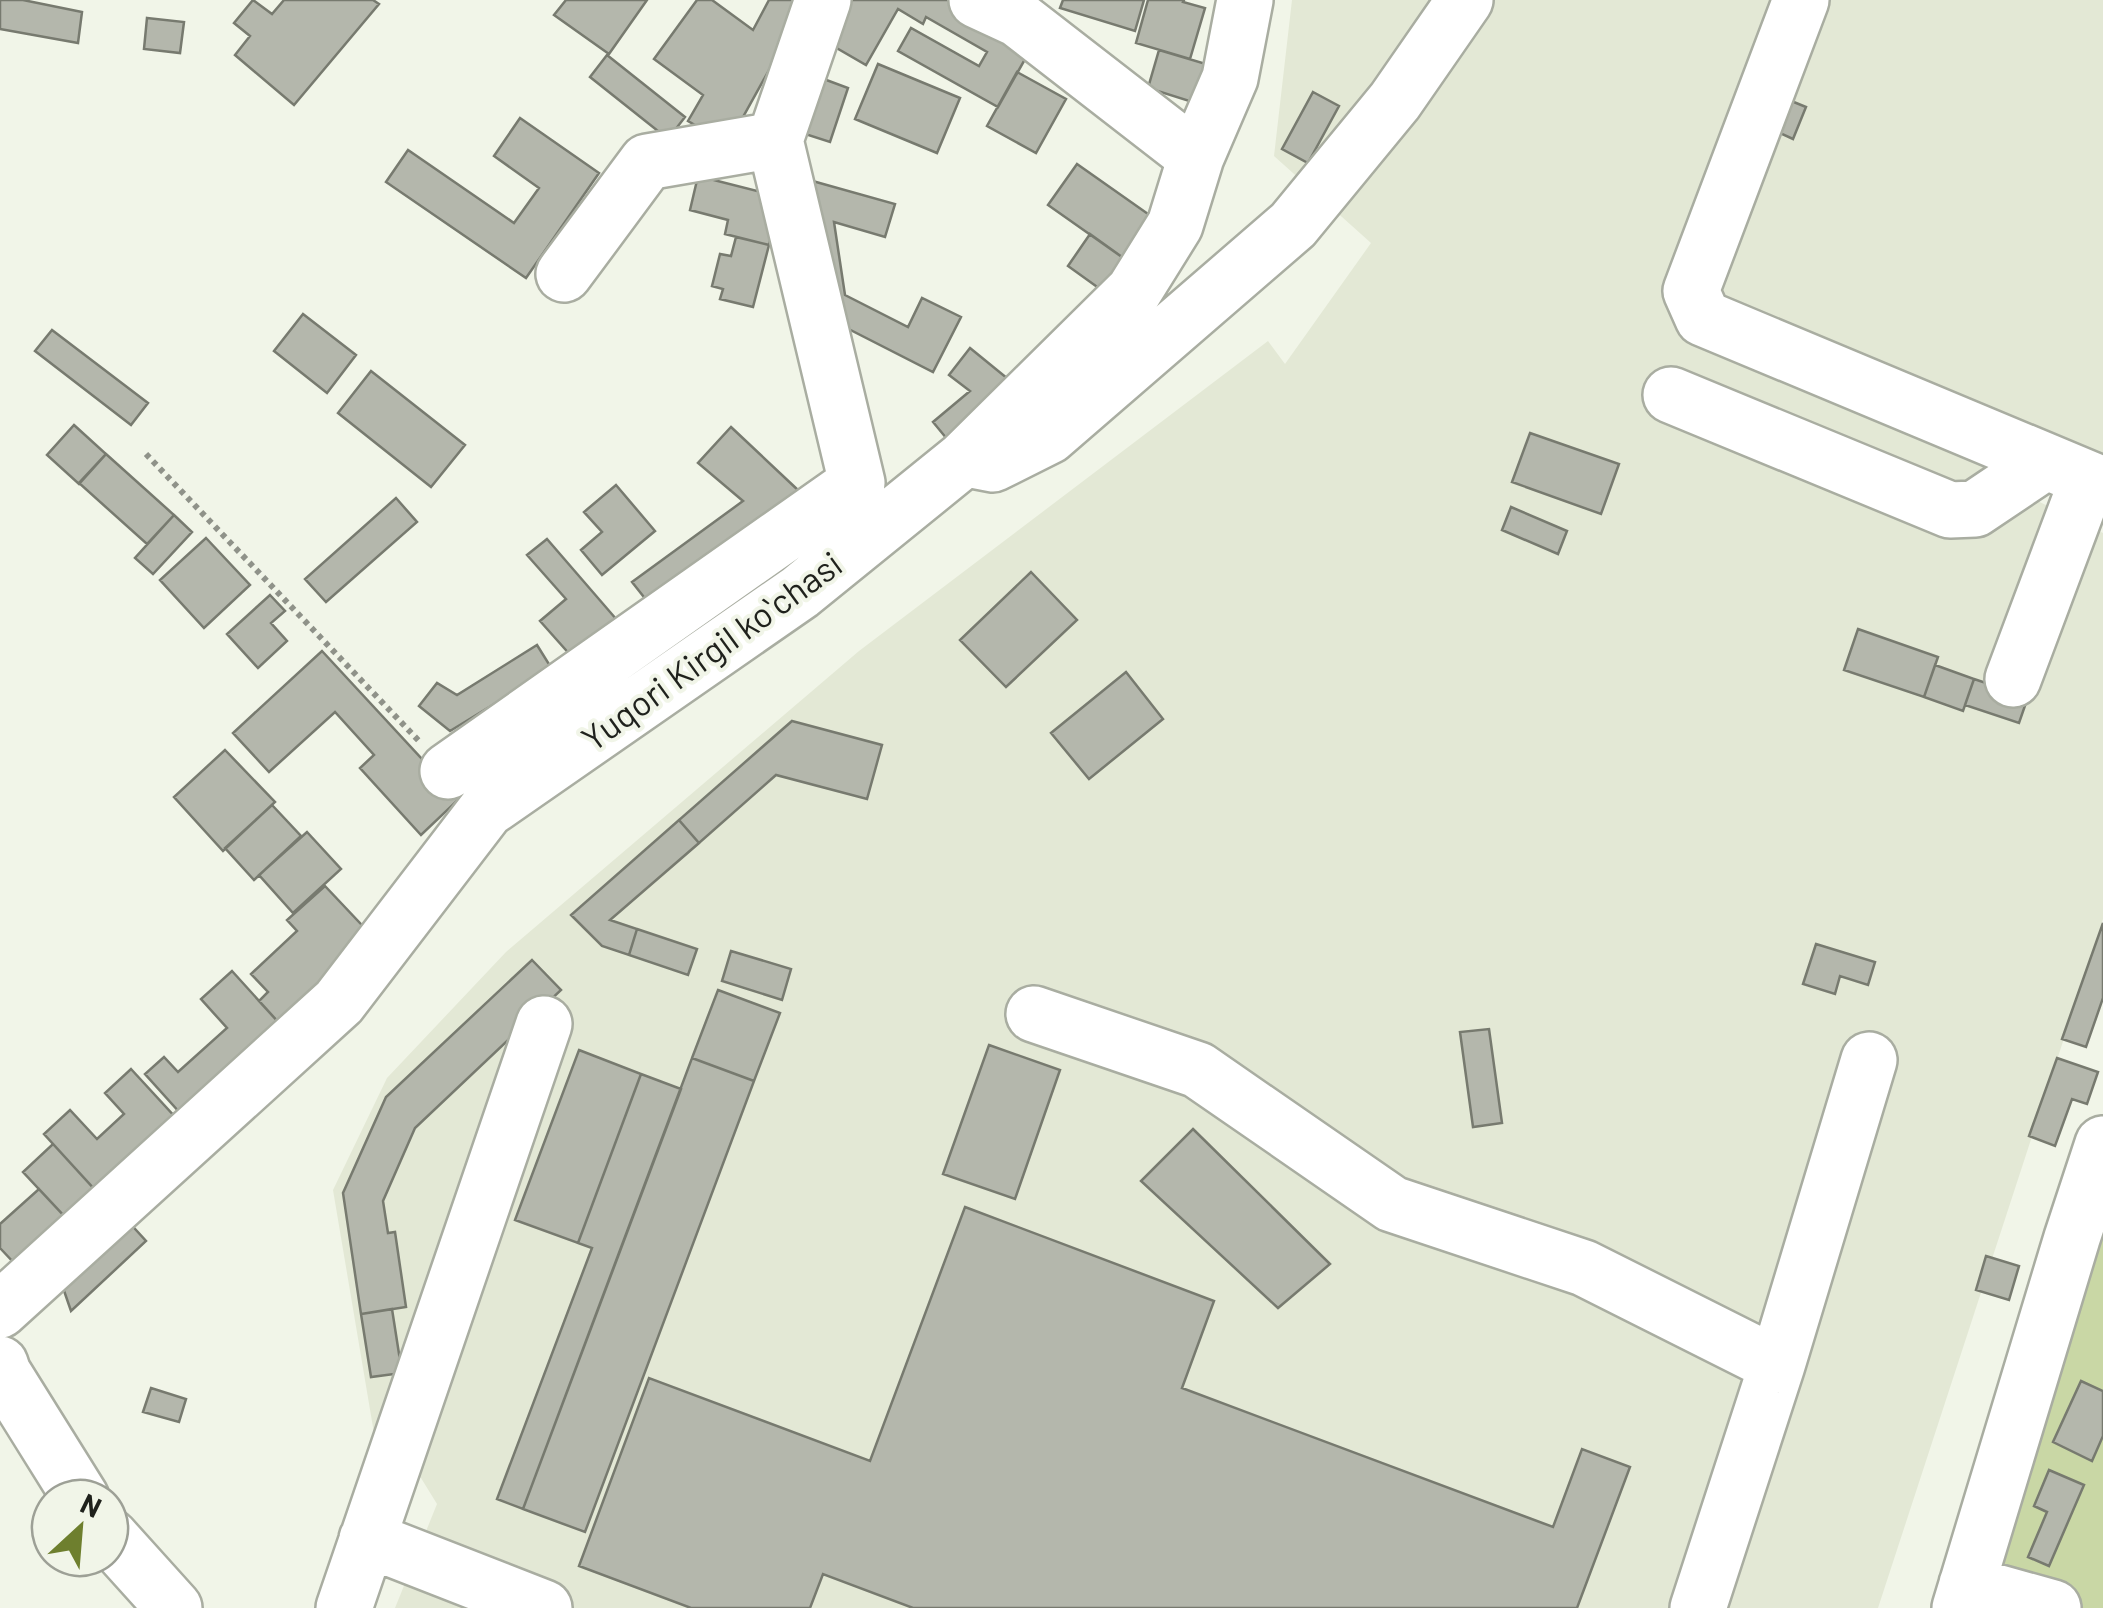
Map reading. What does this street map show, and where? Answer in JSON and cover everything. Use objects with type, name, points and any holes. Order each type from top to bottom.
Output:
[{"type":"street","points":[[448,771],[857,484],[775,140],[823,0]]},
{"type":"street","points":[[977,0],[1018,19],[1196,157]]},
{"type":"street","name":"Yuqori Kirgil koʻchasi","points":[[0,1310],[339,1002],[486,810],[800,592],[964,458],[1134,291],[1175,225],[1196,157],[1230,78],[1245,0]]},
{"type":"street","points":[[964,458],[994,464],[1048,436],[1293,225],[1395,101],[1466,0]]},
{"type":"street","points":[[1800,0],[1691,291],[1702,318],[2079,475]]},
{"type":"street","points":[[564,274],[647,162],[775,140]]},
{"type":"street","points":[[1671,395],[1950,510],[1975,509],[2079,475]]},
{"type":"street","points":[[2013,680],[2079,475]]},
{"type":"street","points":[[1034,1014],[1198,1070],[1392,1204],[1584,1268],[1777,1365]]},
{"type":"street","points":[[344,1608],[544,1024]]},
{"type":"street","points":[[1698,1608],[1870,1060]]},
{"type":"street","points":[[2052,1608],[1964,1596],[2087,1243],[2103,1144]]},
{"type":"street","points":[[0,1364],[68,1478]]},
{"type":"street","points":[[367,1539],[544,1608]]},
{"type":"street","points":[[130,1559],[174,1608]]},
{"type":"path","points":[[146,454],[448,771]]},
{"type":"shaded area","points":[[1292,0],[2103,0],[2103,467],[2003,484],[2103,533],[2103,919],[1878,1608],[395,1608],[437,1504],[421,1478],[378,1457],[333,1190],[387,1078],[506,952],[859,651],[1268,341],[1285,364],[1371,243],[1274,156]]},
{"type":"green space","points":[[2103,1209],[2103,1608],[1985,1608]]},
{"type":"building","points":[[0,0],[23,0],[82,12],[78,43],[0,29]]},
{"type":"building","points":[[253,0],[272,14],[284,0],[373,0],[379,4],[294,105],[235,55],[250,36],[234,23]]},
{"type":"building","points":[[566,0],[647,0],[609,54],[554,15]]},
{"type":"building","points":[[697,0],[712,0],[753,30],[769,0],[792,0],[804,7],[728,144],[688,121],[703,95],[654,59]]},
{"type":"building","points":[[852,0],[954,0],[1033,45],[998,107],[898,51],[911,28],[979,66],[987,52],[926,17],[923,24],[898,9],[866,65],[828,43]]},
{"type":"building","points":[[1063,0],[1144,0],[1135,31],[1060,8]]},
{"type":"building","points":[[1148,0],[1184,0],[1205,8],[1190,59],[1136,43]]},
{"type":"building","points":[[147,18],[184,22],[180,53],[144,49]]},
{"type":"building","points":[[1159,50],[1216,67],[1205,106],[1148,88]]},
{"type":"building","points":[[607,55],[685,117],[668,139],[590,77]]},
{"type":"building","points":[[878,64],[960,98],[937,153],[855,119]]},
{"type":"building","points":[[1017,72],[1066,99],[1036,153],[987,126]]},
{"type":"building","points":[[821,78],[848,88],[830,142],[802,133]]},
{"type":"building","points":[[1313,92],[1339,106],[1308,163],[1282,149]]},
{"type":"building","points":[[1784,98],[1806,107],[1793,139],[1771,129]]},
{"type":"building","points":[[520,118],[599,173],[526,278],[386,182],[408,150],[514,223],[539,188],[494,156]]},
{"type":"building","points":[[1077,164],[1158,221],[1129,262],[1048,205]]},
{"type":"building","points":[[698,176],[781,197],[769,245],[725,234],[728,220],[690,210]]},
{"type":"building","points":[[809,180],[895,204],[885,237],[834,222],[845,295],[908,327],[922,298],[961,317],[933,372],[829,319]]},
{"type":"building","points":[[1090,234],[1129,262],[1107,294],[1068,266]]},
{"type":"building","points":[[736,237],[769,245],[753,307],[720,299],[723,289],[712,286],[720,254],[731,256]]},
{"type":"building","points":[[303,314],[356,355],[327,393],[274,351]]},
{"type":"building","points":[[52,330],[148,403],[131,425],[35,351]]},
{"type":"building","points":[[970,348],[1019,388],[952,445],[933,422],[970,391],[949,375]]},
{"type":"building","points":[[371,371],[465,445],[431,487],[338,413]]},
{"type":"building","points":[[74,425],[106,454],[79,484],[47,455]]},
{"type":"building","points":[[731,427],[799,491],[651,606],[632,582],[743,501],[698,463]]},
{"type":"building","points":[[1530,433],[1619,464],[1601,514],[1512,482]]},
{"type":"building","points":[[106,454],[174,515],[147,544],[79,483]]},
{"type":"building","points":[[616,485],[655,531],[602,575],[581,550],[602,532],[584,512]]},
{"type":"building","points":[[396,498],[417,522],[326,602],[305,579]]},
{"type":"building","points":[[1511,507],[1567,531],[1558,554],[1502,530]]},
{"type":"building","points":[[174,515],[192,532],[153,574],[135,558]]},
{"type":"building","points":[[206,538],[250,585],[204,628],[160,580]]},
{"type":"building","points":[[547,539],[617,620],[573,658],[540,621],[566,599],[527,555]]},
{"type":"building","points":[[1031,572],[1077,620],[1006,687],[960,640]]},
{"type":"building","points":[[270,595],[285,611],[271,623],[287,641],[258,668],[227,634]]},
{"type":"building","points":[[1858,629],[1938,657],[1924,697],[1844,670]]},
{"type":"building","points":[[537,645],[552,669],[450,731],[419,706],[437,683],[457,695]]},
{"type":"building","points":[[322,651],[459,799],[421,835],[360,768],[374,755],[335,712],[269,772],[233,733]]},
{"type":"building","points":[[1935,665],[1974,679],[1963,711],[1924,697]]},
{"type":"building","points":[[1126,672],[1163,719],[1089,779],[1051,733]]},
{"type":"building","points":[[1974,679],[2028,697],[2019,723],[1965,705]]},
{"type":"building","points":[[792,721],[882,745],[867,799],[776,775],[699,843],[679,820]]},
{"type":"building","points":[[225,750],[275,802],[223,851],[174,797]]},
{"type":"building","points":[[272,805],[301,836],[254,880],[225,848]]},
{"type":"building","points":[[679,820],[699,843],[610,920],[637,929],[629,955],[602,946],[571,915]]},
{"type":"building","points":[[307,832],[341,869],[293,913],[259,875]]},
{"type":"building","points":[[325,886],[374,938],[280,1024],[259,1001],[268,992],[251,974],[297,931],[287,920]]},
{"type":"building","points":[[2103,923],[2103,998],[2086,1047],[2062,1039]]},
{"type":"building","points":[[637,929],[697,949],[688,975],[629,955]]},
{"type":"building","points":[[1816,944],[1875,962],[1868,985],[1840,976],[1835,994],[1803,984]]},
{"type":"building","points":[[731,951],[791,969],[782,1000],[722,981]]},
{"type":"building","points":[[532,960],[561,990],[415,1128],[383,1201],[388,1233],[395,1232],[406,1307],[361,1314],[343,1193],[386,1097]]},
{"type":"building","points":[[232,971],[280,1024],[181,1114],[145,1074],[164,1057],[178,1072],[227,1028],[201,999]]},
{"type":"building","points":[[718,990],[780,1013],[754,1081],[692,1058]]},
{"type":"building","points":[[1489,1029],[1502,1123],[1473,1127],[1460,1032]]},
{"type":"building","points":[[989,1045],[1060,1070],[1015,1199],[943,1174]]},
{"type":"building","points":[[579,1050],[641,1074],[578,1243],[515,1220]]},
{"type":"building","points":[[692,1058],[754,1081],[585,1532],[523,1509]]},
{"type":"building","points":[[2057,1058],[2098,1072],[2087,1104],[2072,1099],[2055,1146],[2029,1136]]},
{"type":"building","points":[[131,1069],[176,1118],[96,1191],[44,1134],[70,1110],[97,1139],[124,1114],[105,1093]]},
{"type":"building","points":[[641,1074],[681,1089],[523,1509],[497,1499],[592,1248],[578,1243]]},
{"type":"building","points":[[1193,1129],[1330,1264],[1278,1308],[1141,1181]]},
{"type":"building","points":[[53,1144],[96,1191],[66,1218],[23,1172]]},
{"type":"building","points":[[39,1189],[66,1218],[16,1265],[0,1248],[0,1224]]},
{"type":"building","points":[[965,1207],[1214,1301],[1182,1388],[1553,1527],[1582,1449],[1630,1467],[1577,1608],[913,1608],[823,1574],[810,1608],[691,1608],[579,1566],[649,1378],[870,1461]]},
{"type":"building","points":[[126,1219],[146,1241],[71,1311],[60,1279]]},
{"type":"building","points":[[1986,1256],[2019,1266],[2009,1300],[1976,1290]]},
{"type":"building","points":[[392,1309],[402,1373],[371,1377],[361,1314]]},
{"type":"building","points":[[2081,1381],[2103,1391],[2103,1436],[2092,1461],[2053,1442]]},
{"type":"building","points":[[151,1388],[186,1399],[179,1422],[143,1412]]},
{"type":"building","points":[[2049,1470],[2084,1485],[2049,1566],[2028,1557],[2047,1512],[2034,1506]]}]
